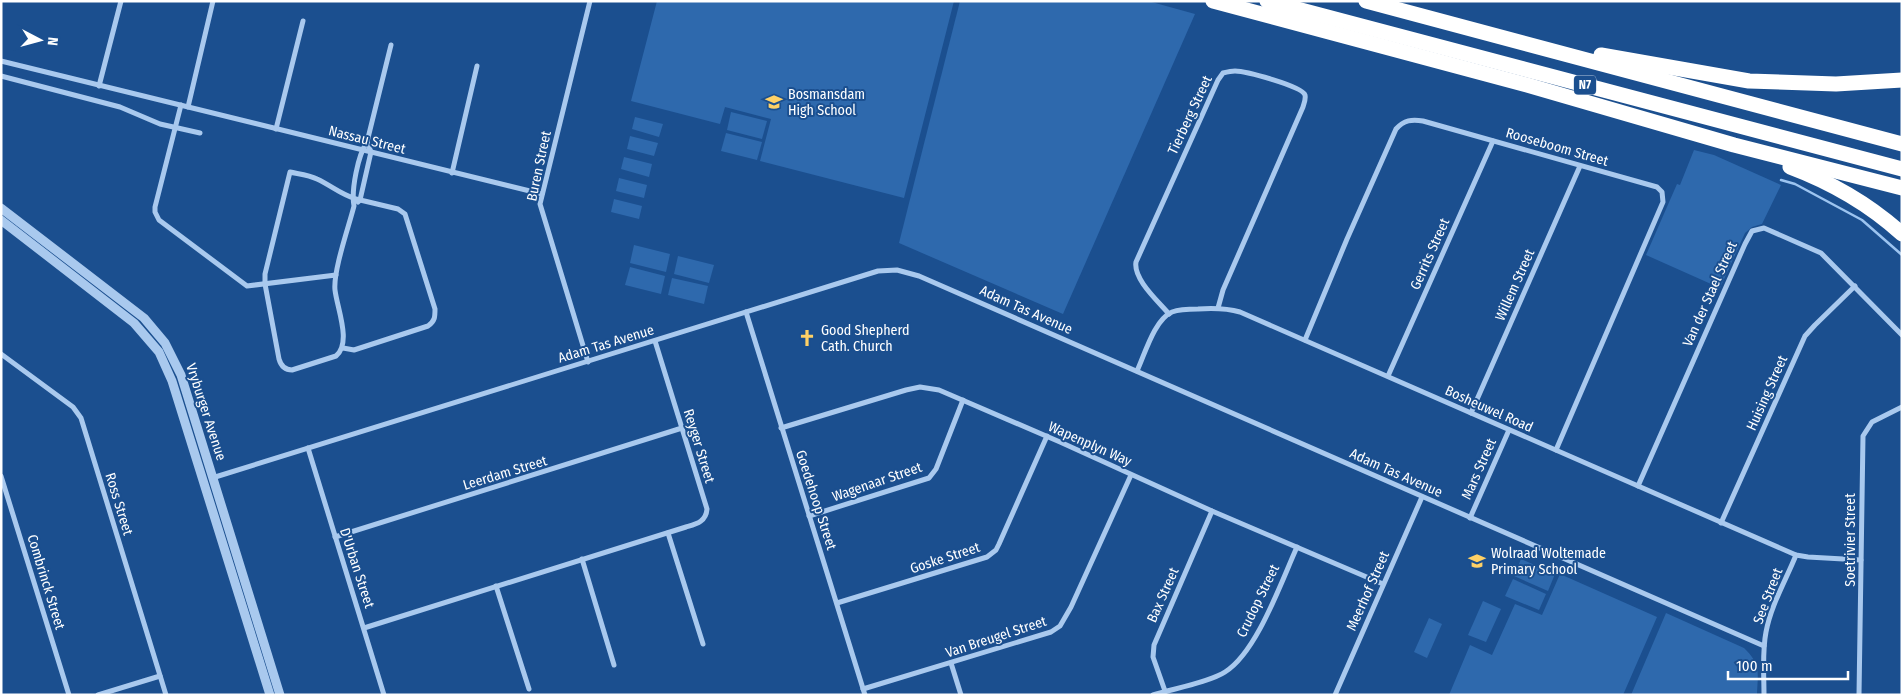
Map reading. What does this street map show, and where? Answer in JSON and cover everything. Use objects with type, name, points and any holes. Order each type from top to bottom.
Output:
[{"type":"highway","points":[[1214,1],[1527,85],[1734,145],[1902,188]]},
{"type":"highway","name":"N7","points":[[1268,1],[1902,169]]},
{"type":"highway","name":"N7","points":[[1366,1],[1902,144]]},
{"type":"highway","points":[[1489,34],[1711,76],[1749,81],[1836,84],[1902,80]]},
{"type":"highway","points":[[1734,145],[1821,180],[1861,202],[1902,234]]},
{"type":"street","points":[[99,86],[121,1]]},
{"type":"street","points":[[188,107],[213,1]]},
{"type":"street","name":"Buren Street","points":[[588,362],[541,209],[542,194],[590,1]]},
{"type":"street","points":[[276,129],[303,20]]},
{"type":"street","name":"Nassau Street","points":[[367,142],[391,45]]},
{"type":"street","name":"Nassau Street","points":[[1,61],[542,194]]},
{"type":"street","points":[[452,173],[476,66]]},
{"type":"street","name":"Tierberg Street","points":[[1169,314],[1138,277],[1135,268],[1136,262],[1220,76],[1223,73],[1235,71],[1297,89],[1305,95],[1305,99],[1223,290],[1218,308]]},
{"type":"street","points":[[1,76],[120,107],[160,124],[200,133]]},
{"type":"street","points":[[181,105],[155,207],[156,216],[244,284],[254,286],[336,275]]},
{"type":"street","name":"Rooseboom Street","points":[[1306,340],[1347,239],[1396,129],[1404,122],[1416,120],[1655,186],[1661,190],[1664,200],[1556,450]]},
{"type":"street","name":"Gerrits Street","points":[[1388,376],[1492,141]]},
{"type":"street","points":[[343,348],[354,350],[364,347],[428,326],[435,318],[435,310],[406,214],[398,209],[360,200],[352,197],[338,192],[316,179],[290,172],[265,274],[265,284],[279,359],[285,368],[292,370],[336,356],[343,348],[344,338],[335,290],[336,275],[354,206],[352,197],[362,150],[367,142]]},
{"type":"street","points":[[354,206],[360,200],[370,152],[367,142]]},
{"type":"street","name":"Willem Street","points":[[1471,413],[1580,166]]},
{"type":"street","name":"Vryburger Avenue","points":[[1,208],[132,308],[157,332],[174,359],[181,374],[214,478],[280,695]]},
{"type":"street","name":"Vryburger Avenue","points":[[1,220],[134,323],[152,342],[165,364],[204,481],[270,695]]},
{"type":"street","name":"Van der Stael Street","points":[[1638,486],[1752,231],[1768,229],[1821,253],[1902,335]]},
{"type":"street","name":"Adam Tas Avenue","points":[[204,481],[878,271],[904,271],[1764,646]]},
{"type":"street","name":"Huising Street","points":[[1721,523],[1805,336],[1855,286]]},
{"type":"street","name":"Bosheuwel Road","points":[[1169,314],[1181,310],[1218,308],[1240,312],[1796,555],[1862,560]]},
{"type":"street","name":"Goedehoop Street","points":[[746,312],[864,692]]},
{"type":"street","points":[[1137,371],[1159,323],[1169,314]]},
{"type":"street","name":"Reyger Street","points":[[364,628],[698,523],[707,514],[707,509],[655,341]]},
{"type":"street","name":"Ross Street","points":[[1,354],[73,407],[81,418],[166,695]]},
{"type":"street","name":"Wapenplyn Way","points":[[781,428],[906,390],[920,387],[940,390],[1212,511],[1383,584]]},
{"type":"street","name":"Wagenaar Street","points":[[809,516],[929,478],[936,469],[963,400]]},
{"type":"street","name":"Soetrivier Street","points":[[1858,695],[1863,436],[1872,422],[1902,407]]},
{"type":"street","name":"Leerdam Street","points":[[335,537],[682,428]]},
{"type":"street","name":"Mars Street","points":[[1470,518],[1509,430]]},
{"type":"street","name":"Goske Street","points":[[837,603],[992,554],[999,544],[1047,436]]},
{"type":"street","name":"D'Urban Street","points":[[308,448],[384,695]]},
{"type":"street","name":"Van Breugel Street","points":[[864,692],[1051,632],[1060,626],[1071,607],[1131,475]]},
{"type":"street","name":"Combrinck Street","points":[[1,476],[69,695]]},
{"type":"street","name":"Meerhof Street","points":[[1335,695],[1422,497]]},
{"type":"street","name":"Bax Street","points":[[1165,691],[1154,657],[1154,645],[1212,511]]},
{"type":"street","points":[[668,533],[703,644]]},
{"type":"street","name":"Crudop Street","points":[[1152,695],[1215,677],[1227,671],[1236,663],[1250,646],[1258,632],[1297,547]]},
{"type":"street","name":"See Street","points":[[1764,646],[1772,612],[1796,555]]},
{"type":"street","points":[[582,559],[614,665]]},
{"type":"street","points":[[496,586],[529,689]]},
{"type":"street","points":[[1764,646],[1764,695]]},
{"type":"street","points":[[951,663],[961,695]]},
{"type":"street","points":[[98,695],[160,676]]},
{"type":"shaded area","points":[[657,1],[954,1],[904,198],[760,161],[771,119],[725,107],[720,124],[631,101]]},
{"type":"shaded area","points":[[960,1],[1148,1],[1195,14],[1063,314],[899,243]]},
{"type":"shaded area","points":[[731,112],[767,121],[762,139],[727,130]]},
{"type":"shaded area","points":[[635,117],[663,124],[659,137],[632,129]]},
{"type":"shaded area","points":[[726,133],[762,142],[757,160],[721,151]]},
{"type":"shaded area","points":[[630,136],[658,143],[654,156],[627,149]]},
{"type":"shaded area","points":[[1694,150],[1714,155],[1781,185],[1762,224],[1752,227],[1745,233],[1720,288],[1646,255],[1677,184],[1680,185]]},
{"type":"shaded area","points":[[624,157],[652,164],[649,177],[621,169]]},
{"type":"shaded area","points":[[619,178],[647,185],[644,198],[616,191]]},
{"type":"shaded area","points":[[614,199],[642,206],[639,219],[611,212]]},
{"type":"shaded area","points":[[634,245],[670,254],[666,272],[630,263]]},
{"type":"shaded area","points":[[678,256],[714,265],[709,283],[674,274]]},
{"type":"shaded area","points":[[630,267],[665,276],[661,294],[625,285]]},
{"type":"shaded area","points":[[672,278],[708,286],[704,304],[668,295]]},
{"type":"shaded area","points":[[1521,559],[1555,574],[1548,591],[1514,576]]},
{"type":"shaded area","points":[[1560,574],[1657,617],[1623,695],[1449,695],[1470,645],[1492,655],[1515,604],[1542,615]]},
{"type":"shaded area","points":[[1513,579],[1546,594],[1539,610],[1505,596]]},
{"type":"shaded area","points":[[1483,601],[1501,609],[1486,642],[1468,635]]},
{"type":"shaded area","points":[[1666,613],[1744,648],[1756,664],[1758,675],[1757,695],[1631,695]]},
{"type":"shaded area","points":[[1429,618],[1442,624],[1427,658],[1414,652]]},
{"type":"waterway","points":[[1781,180],[1795,184],[1862,220],[1902,255]]},
{"type":"place","name":"Bosmansdam High School","points":[[774,102]]},
{"type":"place","name":"Good Shepherd Cath. Church","points":[[807,338]]},
{"type":"place","name":"Wolraad Woltemade Primary School","points":[[1477,561]]}]
